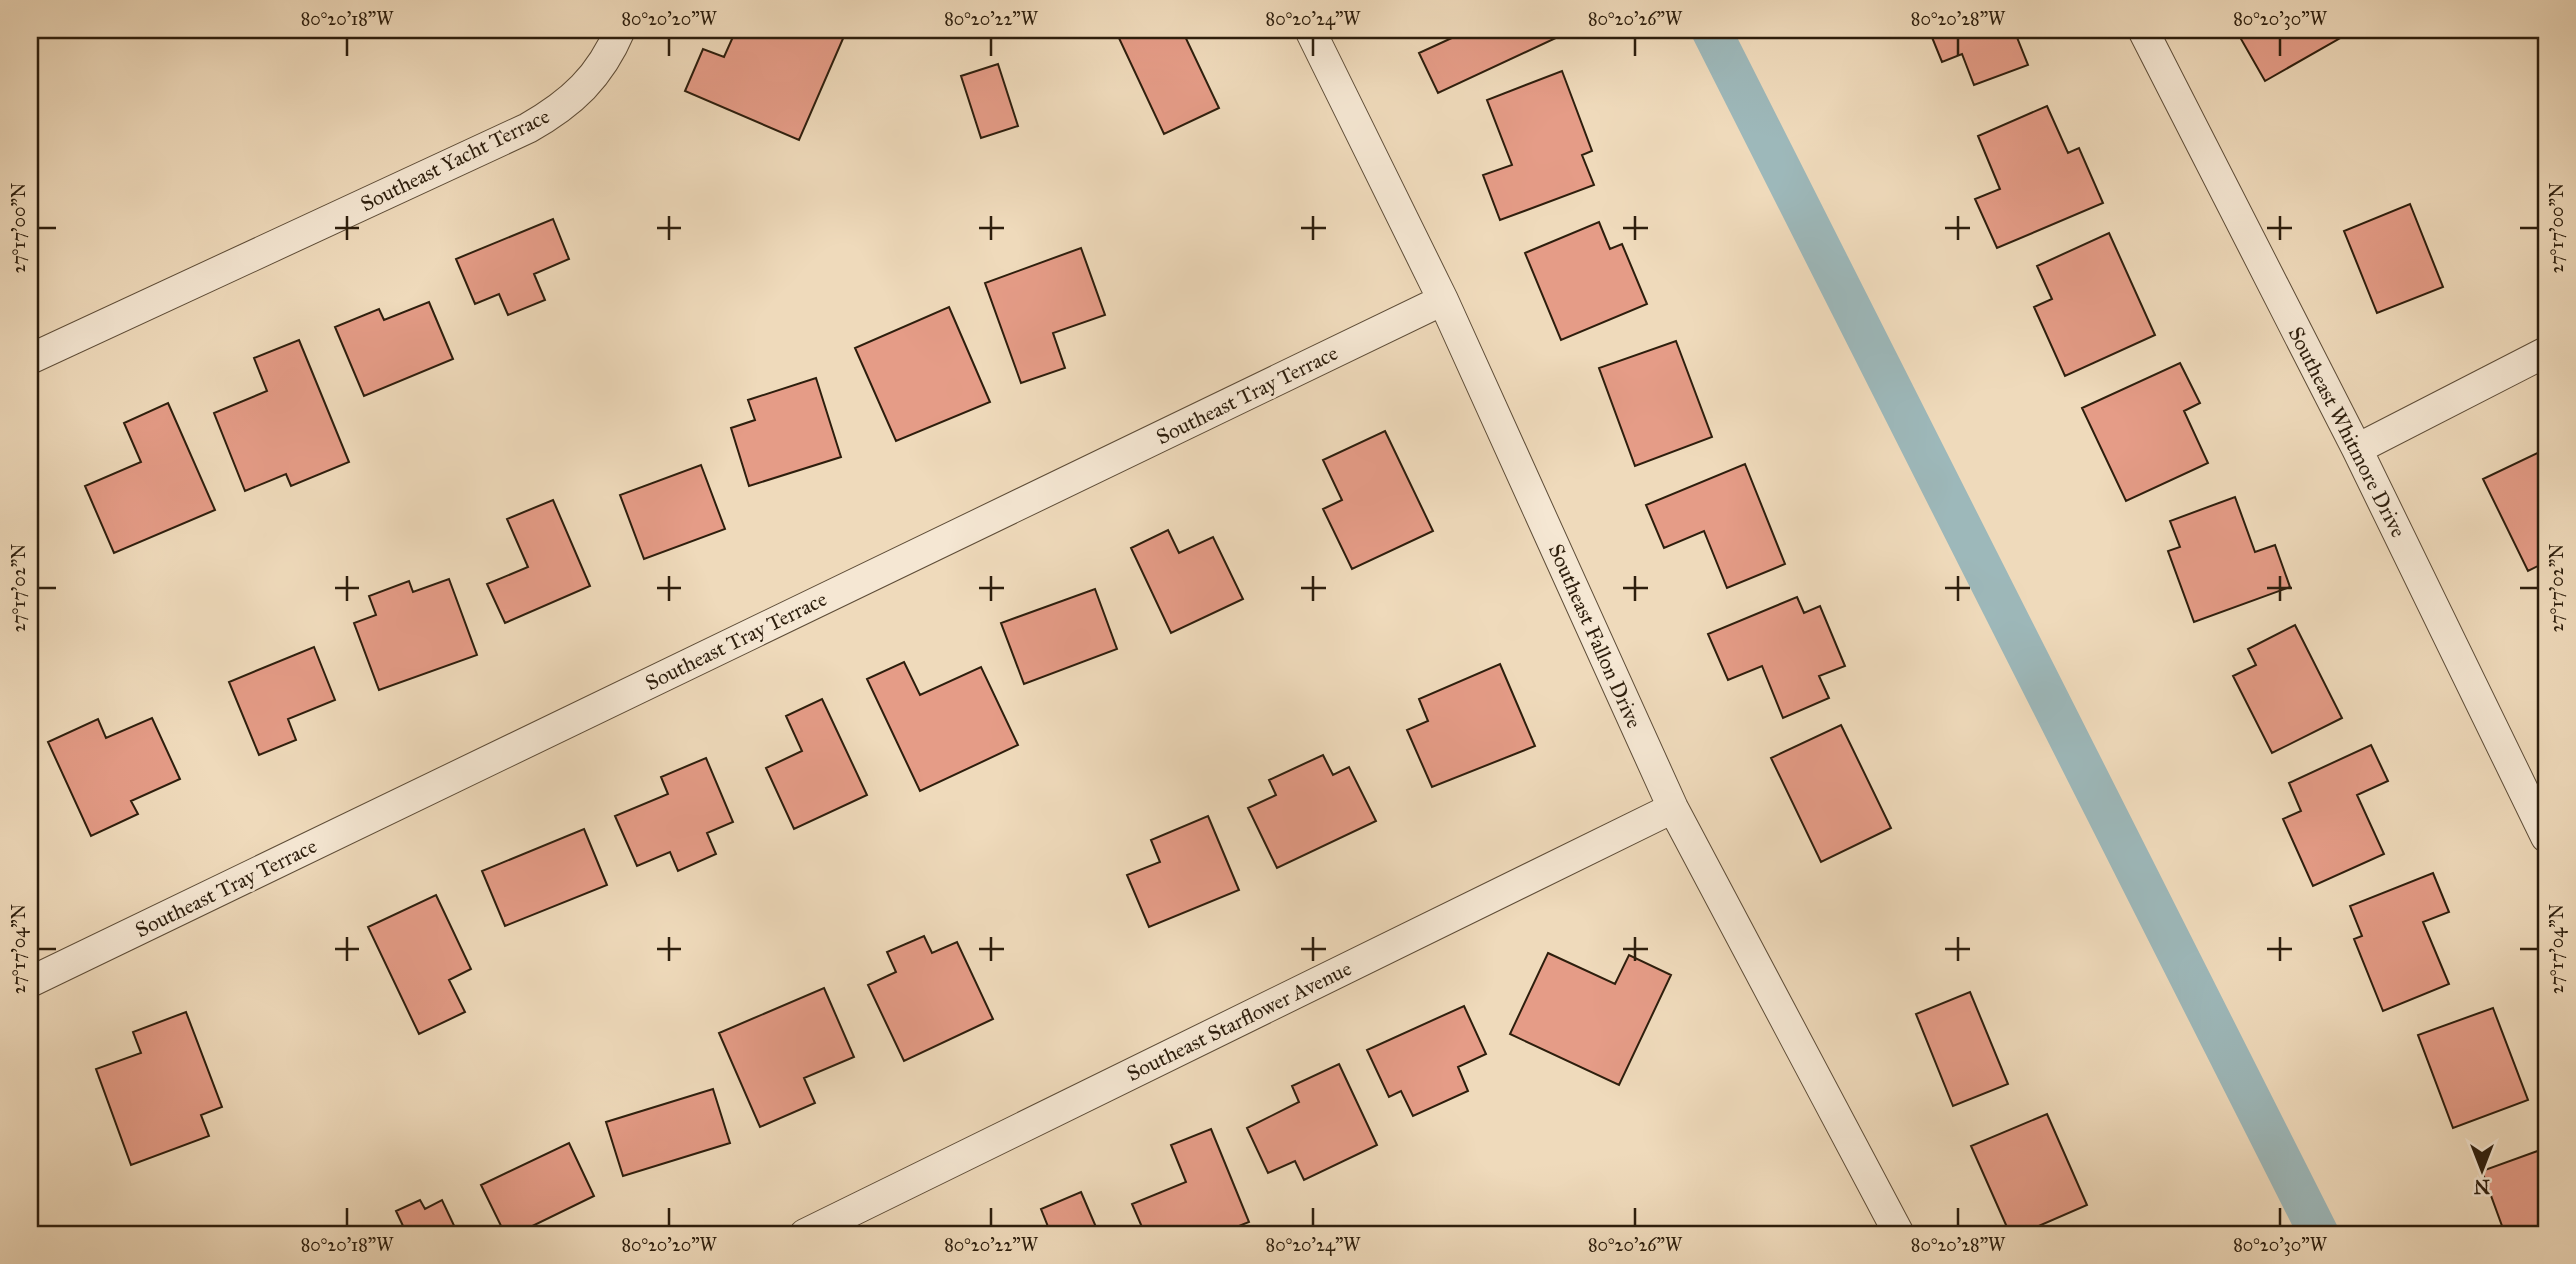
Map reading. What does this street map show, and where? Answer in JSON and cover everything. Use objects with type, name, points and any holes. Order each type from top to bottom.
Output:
[{"type":"street","name":"Southeast Yacht Terrace","points":[[30,359],[548,117],[584,89],[604,62],[620,30]]},
{"type":"street","name":"Southeast Fallon Drive","points":[[1310,30],[1443,300],[1673,808],[1899,1234]]},
{"type":"street","name":"Southeast Whitmore Drive","points":[[2143,30],[2357,449],[2546,837]]},
{"type":"street","name":"Southeast Tray Terrace","points":[[30,982],[1443,300]]},
{"type":"street","points":[[2357,449],[2546,352]]},
{"type":"street","name":"Southeast Starflower Avenue","points":[[805,1234],[1673,808]]},
{"type":"building","points":[[736,30],[836,30],[845,34],[799,140],[685,91],[703,49],[724,57]]},
{"type":"building","points":[[1132,30],[1182,30],[1219,108],[1164,134],[1118,36]]},
{"type":"building","points":[[1450,30],[1555,30],[1558,37],[1438,93],[1419,53],[1454,37]]},
{"type":"building","points":[[1929,30],[2014,30],[2028,65],[1974,85],[1962,54],[1942,62]]},
{"type":"building","points":[[2257,30],[2348,30],[2349,33],[2265,81],[2241,39]]},
{"type":"building","points":[[998,64],[1018,126],[981,138],[961,76]]},
{"type":"building","points":[[1562,71],[1592,151],[1582,155],[1594,185],[1500,220],[1483,175],[1512,165],[1487,100]]},
{"type":"building","points":[[2047,106],[2068,153],[2079,148],[2103,203],[1997,248],[1975,199],[2000,189],[1978,136]]},
{"type":"building","points":[[2410,204],[2443,287],[2377,313],[2344,231]]},
{"type":"building","points":[[553,219],[569,259],[534,274],[545,300],[508,315],[499,294],[475,304],[456,259]]},
{"type":"building","points":[[1599,222],[1610,249],[1622,244],[1647,304],[1561,340],[1525,253]]},
{"type":"building","points":[[2109,233],[2155,335],[2065,376],[2034,307],[2052,299],[2037,266]]},
{"type":"building","points":[[1081,248],[1105,315],[1053,333],[1065,368],[1021,383],[985,283]]},
{"type":"building","points":[[429,302],[453,359],[364,396],[335,327],[379,309],[384,320]]},
{"type":"building","points":[[949,307],[990,402],[896,441],[855,348]]},
{"type":"building","points":[[299,340],[349,462],[291,486],[286,474],[245,491],[214,413],[267,391],[254,358]]},
{"type":"building","points":[[1676,341],[1712,437],[1635,466],[1599,368]]},
{"type":"building","points":[[2180,363],[2200,403],[2184,411],[2208,463],[2126,501],[2082,408]]},
{"type":"building","points":[[816,378],[841,457],[749,486],[731,428],[755,420],[748,400]]},
{"type":"building","points":[[168,403],[215,510],[114,553],[85,486],[141,462],[124,423]]},
{"type":"building","points":[[1385,431],[1433,531],[1352,569],[1323,509],[1342,500],[1323,460]]},
{"type":"building","points":[[2546,449],[2546,562],[2528,571],[2483,479]]},
{"type":"building","points":[[1745,464],[1785,564],[1727,588],[1704,531],[1664,548],[1646,505]]},
{"type":"building","points":[[701,465],[725,529],[644,559],[620,495]]},
{"type":"building","points":[[2235,497],[2255,552],[2275,545],[2290,587],[2194,622],[2168,551],[2180,547],[2170,521]]},
{"type":"building","points":[[553,500],[590,586],[505,623],[487,584],[528,567],[507,519]]},
{"type":"building","points":[[1168,530],[1179,553],[1213,537],[1243,599],[1171,633],[1131,548]]},
{"type":"building","points":[[449,579],[477,655],[379,690],[354,623],[376,615],[369,596],[409,581],[413,592]]},
{"type":"building","points":[[1095,589],[1117,649],[1024,684],[1001,623]]},
{"type":"building","points":[[1797,597],[1804,613],[1820,606],[1845,666],[1819,676],[1829,698],[1783,718],[1762,666],[1728,680],[1708,634]]},
{"type":"building","points":[[2295,625],[2342,718],[2272,753],[2233,676],[2256,665],[2248,649]]},
{"type":"building","points":[[314,647],[335,700],[288,719],[296,740],[259,755],[229,682]]},
{"type":"building","points":[[904,662],[920,695],[981,667],[1018,745],[920,791],[867,679]]},
{"type":"building","points":[[1500,664],[1535,746],[1432,787],[1407,730],[1428,721],[1419,699]]},
{"type":"building","points":[[822,699],[867,795],[794,829],[766,768],[802,751],[786,716]]},
{"type":"building","points":[[152,718],[180,779],[131,801],[138,814],[91,836],[48,742],[98,719],[106,738]]},
{"type":"building","points":[[1841,725],[1891,828],[1821,862],[1771,758]]},
{"type":"building","points":[[2371,745],[2388,781],[2357,795],[2384,854],[2313,886],[2283,819],[2301,811],[2289,783]]},
{"type":"building","points":[[1323,755],[1333,775],[1349,767],[1376,821],[1277,868],[1248,808],[1276,795],[1269,780]]},
{"type":"building","points":[[706,758],[733,822],[707,833],[716,854],[678,871],[670,852],[637,866],[615,816],[668,794],[661,777]]},
{"type":"building","points":[[1208,816],[1239,890],[1149,927],[1127,875],[1160,862],[1151,840]]},
{"type":"building","points":[[584,829],[607,885],[505,926],[482,871]]},
{"type":"building","points":[[2433,873],[2449,912],[2423,922],[2449,984],[2383,1011],[2354,939],[2362,936],[2350,906]]},
{"type":"building","points":[[436,895],[471,969],[449,980],[465,1012],[419,1034],[368,927]]},
{"type":"building","points":[[924,936],[932,953],[957,942],[993,1019],[904,1061],[868,985],[896,972],[887,952]]},
{"type":"building","points":[[1548,953],[1615,984],[1629,955],[1671,975],[1619,1085],[1510,1034]]},
{"type":"building","points":[[824,988],[854,1057],[804,1078],[815,1103],[760,1127],[719,1033]]},
{"type":"building","points":[[1970,992],[2008,1084],[1953,1106],[1916,1014]]},
{"type":"building","points":[[1464,1006],[1486,1054],[1458,1067],[1468,1091],[1413,1116],[1401,1091],[1389,1097],[1367,1050]]},
{"type":"building","points":[[2493,1008],[2528,1100],[2453,1128],[2418,1035]]},
{"type":"building","points":[[186,1012],[222,1107],[201,1115],[209,1136],[131,1165],[96,1069],[141,1053],[133,1032]]},
{"type":"building","points":[[1339,1064],[1377,1145],[1304,1180],[1295,1161],[1268,1173],[1247,1128],[1299,1102],[1292,1086]]},
{"type":"building","points":[[713,1089],[730,1143],[623,1176],[606,1122]]},
{"type":"building","points":[[2047,1114],[2087,1205],[2020,1234],[2010,1234],[1971,1146]]},
{"type":"building","points":[[1211,1129],[1249,1222],[1219,1234],[1145,1234],[1132,1204],[1186,1182],[1171,1145]]},
{"type":"building","points":[[569,1143],[594,1196],[516,1234],[505,1234],[481,1185]]},
{"type":"building","points":[[2546,1148],[2546,1234],[2505,1234],[2482,1171]]},
{"type":"building","points":[[1081,1192],[1099,1234],[1051,1234],[1041,1209]]},
{"type":"building","points":[[420,1200],[425,1209],[442,1200],[458,1234],[390,1234],[404,1228],[396,1211]]},
{"type":"waterway","points":[[1711,30],[2319,1234]]}]
